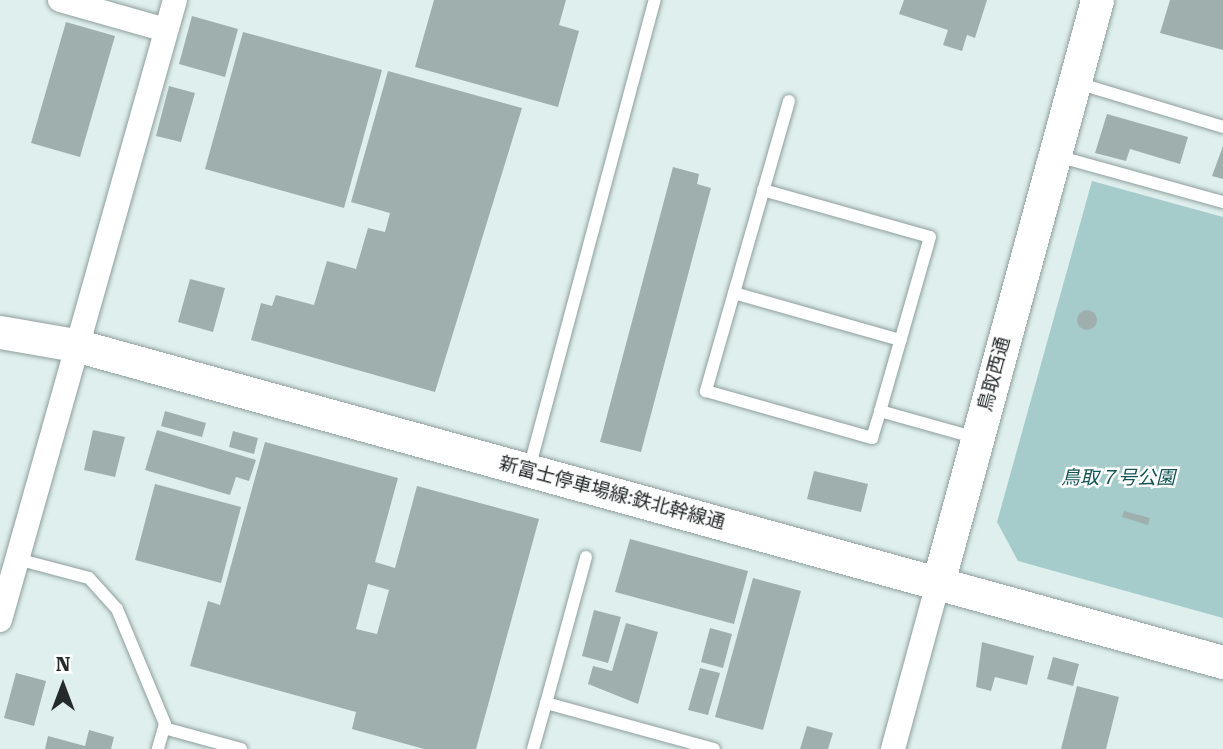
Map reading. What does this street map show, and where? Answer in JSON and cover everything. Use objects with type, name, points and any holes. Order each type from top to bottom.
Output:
[{"type":"main road","name":"鳥取西通","points":[[938,583],[1097,0]]},
{"type":"main road","name":"新富士停車場線:鉄北幹線通","points":[[0,332],[75,345],[1223,662]]},
{"type":"street","points":[[60,0],[166,30]]},
{"type":"street","points":[[0,620],[75,345],[175,0]]},
{"type":"street","name":"鳥取西通","points":[[893,749],[938,583]]},
{"type":"lane","points":[[529,470],[656,0]]},
{"type":"lane","points":[[1074,82],[1223,127]]},
{"type":"lane","points":[[764,190],[930,237],[872,438],[706,391],[789,101]]},
{"type":"lane","points":[[1054,155],[1223,202]]},
{"type":"lane","points":[[734,293],[900,340]]},
{"type":"lane","points":[[880,411],[977,438]]},
{"type":"lane","points":[[533,749],[586,557]]},
{"type":"lane","points":[[17,559],[89,578],[117,609],[163,728],[158,749]]},
{"type":"lane","points":[[546,703],[714,749]]},
{"type":"lane","points":[[163,728],[240,749]]},
{"type":"green space","name":"鳥取７号公園","points":[[1092,181],[1223,217],[1223,618],[1018,561],[997,522]]},
{"type":"building","points":[[434,0],[566,0],[559,25],[579,31],[558,107],[415,67]]},
{"type":"building","points":[[904,0],[987,0],[975,38],[967,35],[962,51],[943,45],[948,30],[899,14]]},
{"type":"building","points":[[1170,0],[1223,0],[1223,50],[1160,33]]},
{"type":"building","points":[[192,16],[238,29],[225,77],[179,64]]},
{"type":"building","points":[[66,22],[115,36],[80,157],[31,143]]},
{"type":"building","points":[[243,32],[382,70],[344,208],[205,169]]},
{"type":"building","points":[[388,71],[522,108],[435,392],[251,340],[261,303],[272,306],[276,295],[314,305],[327,261],[356,269],[368,228],[385,232],[390,213],[351,202]]},
{"type":"building","points":[[169,86],[195,93],[181,142],[156,136]]},
{"type":"building","points":[[1107,114],[1188,137],[1180,164],[1130,149],[1126,161],[1095,153]]},
{"type":"building","points":[[1223,146],[1223,179],[1212,176]]},
{"type":"building","points":[[673,167],[699,174],[697,184],[711,188],[641,452],[600,442]]},
{"type":"building","points":[[190,279],[225,288],[213,332],[178,322]]},
{"type":"building","points":[[1087,310],[1094,313],[1097,320],[1094,327],[1087,330],[1080,327],[1077,320],[1080,313]]},
{"type":"building","points":[[165,411],[206,423],[202,437],[161,426]]},
{"type":"building","points":[[93,430],[125,437],[115,477],[84,470]]},
{"type":"building","points":[[157,430],[256,460],[249,481],[236,477],[230,495],[145,470]]},
{"type":"building","points":[[233,431],[258,438],[254,454],[229,447]]},
{"type":"building","points":[[265,442],[398,478],[375,562],[395,568],[417,486],[539,519],[476,749],[424,749],[352,729],[356,712],[190,666],[208,601],[220,605]],"holes":[[[368,584],[389,590],[377,634],[356,629]]]},
{"type":"building","points":[[814,471],[868,484],[861,512],[807,499]]},
{"type":"building","points":[[155,484],[241,507],[221,583],[135,560]]},
{"type":"building","points":[[1124,511],[1150,518],[1148,525],[1122,517]]},
{"type":"building","points":[[630,539],[748,571],[734,624],[615,592]]},
{"type":"building","points":[[753,578],[801,591],[763,730],[715,717]]},
{"type":"building","points":[[594,610],[621,617],[608,663],[582,656]]},
{"type":"building","points":[[626,623],[658,632],[638,704],[588,684],[593,666],[612,671]]},
{"type":"building","points":[[710,628],[732,634],[723,668],[701,662]]},
{"type":"building","points":[[982,642],[1034,656],[1027,685],[995,677],[991,691],[976,687]]},
{"type":"building","points":[[1053,657],[1079,664],[1073,686],[1047,679]]},
{"type":"building","points":[[700,668],[720,673],[708,715],[688,710]]},
{"type":"building","points":[[16,673],[46,681],[34,726],[4,718]]},
{"type":"building","points":[[1077,686],[1119,697],[1106,749],[1061,749]]},
{"type":"building","points":[[807,726],[833,733],[828,749],[800,749]]},
{"type":"building","points":[[89,730],[114,737],[111,749],[45,749],[48,736],[85,746]]}]
